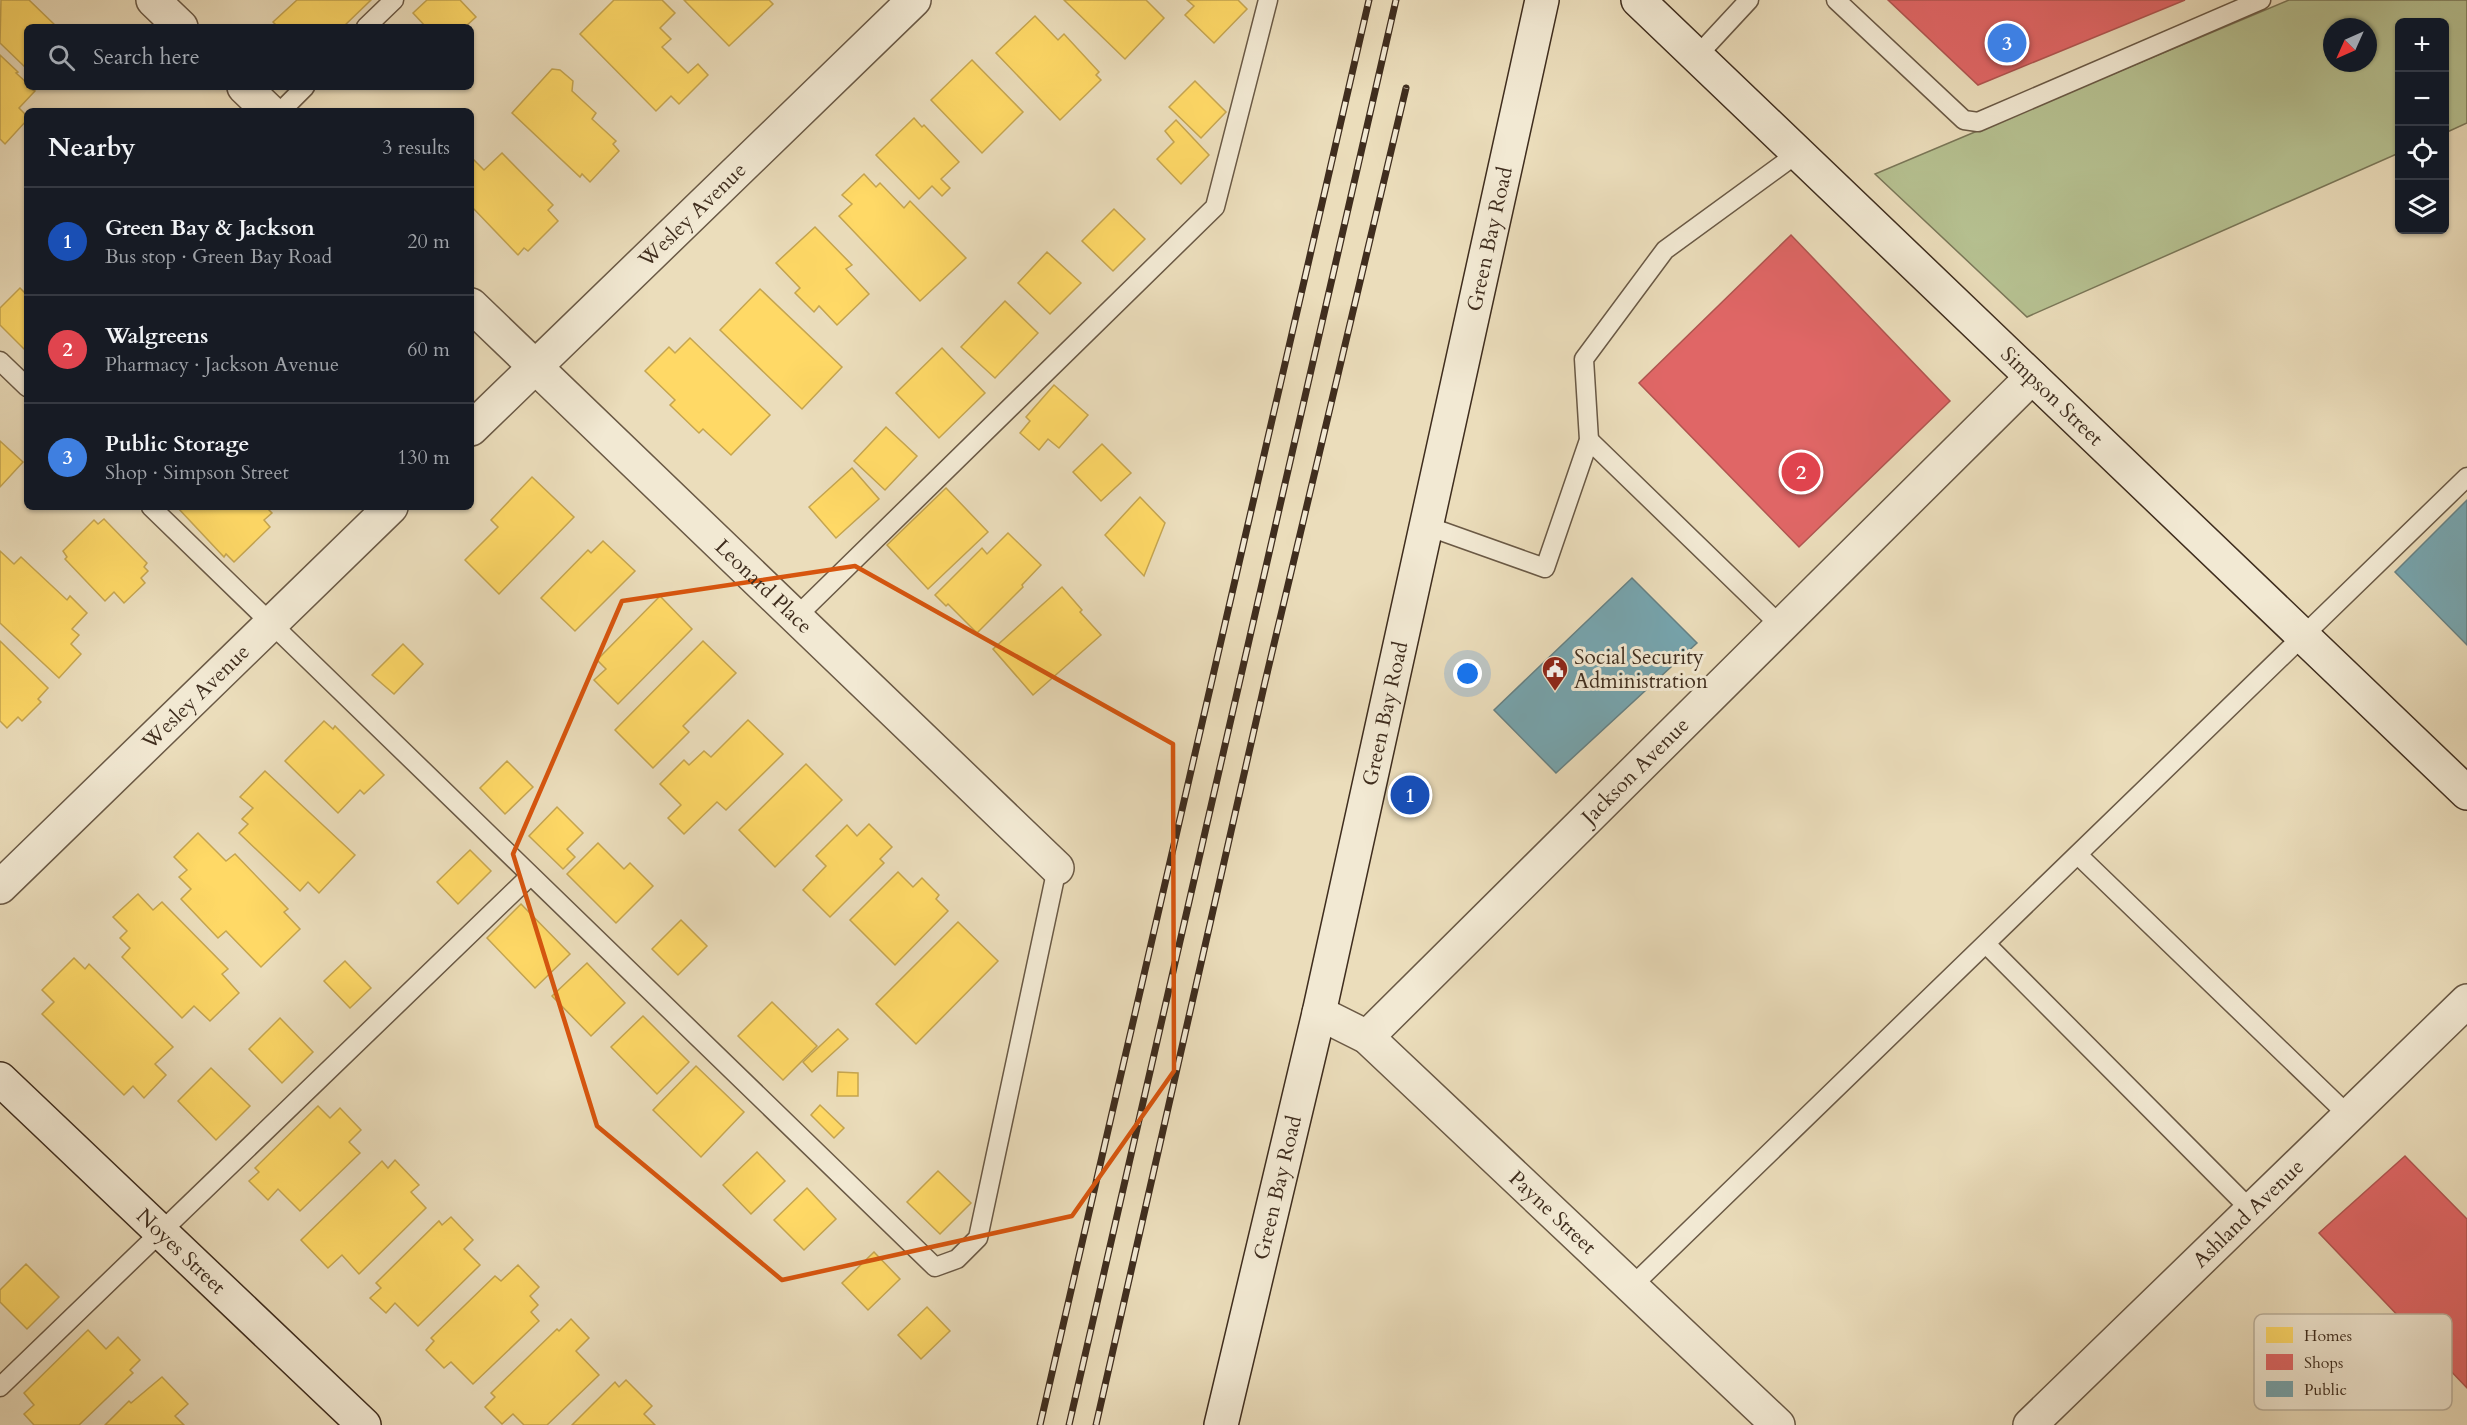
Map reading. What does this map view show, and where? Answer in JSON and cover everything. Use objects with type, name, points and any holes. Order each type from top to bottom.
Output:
[{"type":"street","points":[[153,0],[178,24]]},
{"type":"street","name":"Wesley Avenue","points":[[474,426],[914,0]]},
{"type":"street","name":"Green Bay Road","points":[[1221,1425],[1319,1013],[1542,0]]},
{"type":"street","name":"Simpson Street","points":[[1638,0],[2467,793]]},
{"type":"street","points":[[247,90],[266,108]]},
{"type":"street","name":"Leonard Place","points":[[474,308],[1057,868]]},
{"type":"street","name":"Jackson Avenue","points":[[1366,1036],[2032,376]]},
{"type":"street","name":"Wesley Avenue","points":[[0,887],[388,510]]},
{"type":"street","name":"Ashland Avenue","points":[[2030,1425],[2467,1001]]},
{"type":"street","name":"Payne Street","points":[[1319,1013],[1366,1036],[1778,1425]]},
{"type":"street","name":"Noyes Street","points":[[0,1079],[364,1425]]},
{"type":"lane","points":[[369,24],[394,0]]},
{"type":"lane","points":[[796,618],[1215,207],[1268,0]]},
{"type":"lane","points":[[1697,56],[1749,0]]},
{"type":"lane","points":[[1836,0],[1965,120],[1978,122],[2261,0]]},
{"type":"lane","points":[[284,108],[302,90]]},
{"type":"lane","points":[[1427,526],[1545,568],[1589,440],[1584,359],[1665,250],[1798,153]]},
{"type":"lane","points":[[4,372],[24,385]]},
{"type":"lane","points":[[1589,440],[1781,626]]},
{"type":"lane","points":[[1631,1287],[2467,477]]},
{"type":"lane","points":[[154,510],[935,1267],[957,1259],[978,1238],[1057,868]]},
{"type":"lane","points":[[2078,855],[2349,1116]]},
{"type":"lane","points":[[0,1387],[530,876]]},
{"type":"lane","points":[[1986,944],[2252,1211]]},
{"type":"highlighted area","points":[[855,566],[1173,744],[1174,1071],[1072,1216],[782,1280],[597,1126],[513,854],[622,601]]},
{"type":"green space","points":[[2289,0],[2467,0],[2467,123],[2449,131],[2449,18],[2395,18],[2395,155],[2027,317],[1875,174]]},
{"type":"building: Homes","points":[[1,0],[29,0],[54,24],[24,24],[24,66],[0,43]]},
{"type":"building: Homes","points":[[297,0],[371,0],[346,24],[275,24],[273,22]]},
{"type":"building: Homes","points":[[427,0],[460,0],[476,17],[468,24],[423,24],[413,13]]},
{"type":"building: Homes","points":[[614,0],[662,0],[675,13],[660,28],[671,39],[662,47],[688,73],[698,64],[708,75],[679,104],[671,96],[656,111],[580,34]]},
{"type":"building: Homes","points":[[684,0],[769,0],[773,4],[729,46]]},
{"type":"building: Homes","points":[[1064,0],[1146,0],[1164,18],[1125,59]]},
{"type":"building: Homes","points":[[1187,0],[1238,0],[1247,9],[1214,43],[1185,15],[1194,6]]},
{"type":"building: Homes","points":[[1035,16],[1058,40],[1064,34],[1099,72],[1096,75],[1101,80],[1060,120],[996,53]]},
{"type":"building: Homes","points":[[0,55],[24,80],[24,90],[35,91],[19,108],[24,113],[24,123],[5,144],[0,139]]},
{"type":"building: Homes","points":[[972,60],[1023,112],[982,153],[931,100]]},
{"type":"building: Homes","points":[[552,69],[560,70],[573,81],[572,91],[596,113],[592,119],[616,141],[613,144],[619,151],[590,182],[582,174],[580,177],[512,113]]},
{"type":"building: Homes","points":[[1195,81],[1226,112],[1201,138],[1169,107]]},
{"type":"building: Homes","points":[[914,118],[922,127],[924,125],[959,162],[941,179],[950,188],[942,196],[932,186],[919,199],[876,155]]},
{"type":"building: Homes","points":[[1176,120],[1209,155],[1181,184],[1157,159],[1174,142],[1165,131]]},
{"type":"building: Homes","points":[[502,153],[553,205],[548,210],[558,221],[528,251],[524,248],[518,255],[474,209],[474,160],[484,170]]},
{"type":"building: Homes","points":[[864,174],[876,187],[880,183],[904,208],[910,201],[966,258],[920,301],[839,216],[852,204],[842,195]]},
{"type":"building: Homes","points":[[1114,209],[1145,239],[1113,271],[1082,241]]},
{"type":"building: Homes","points":[[815,227],[852,265],[846,269],[869,294],[837,325],[819,306],[814,312],[795,293],[800,288],[776,263]]},
{"type":"building: Homes","points":[[1047,252],[1081,283],[1050,314],[1018,283]]},
{"type":"building: Homes","points":[[20,288],[24,292],[24,349],[0,325],[0,308]]},
{"type":"building: Homes","points":[[760,289],[842,367],[802,409],[720,330]]},
{"type":"building: Homes","points":[[1005,301],[1038,333],[995,378],[961,347]]},
{"type":"building: Homes","points":[[690,338],[770,415],[731,455],[703,429],[699,433],[670,405],[675,400],[645,371],[669,347],[675,353]]},
{"type":"building: Homes","points":[[942,348],[985,393],[939,438],[896,393]]},
{"type":"building: Homes","points":[[1054,385],[1088,415],[1059,448],[1048,439],[1039,450],[1020,433],[1030,421],[1026,417]]},
{"type":"building: Homes","points":[[886,427],[917,456],[885,490],[854,461]]},
{"type":"building: Homes","points":[[0,441],[23,462],[0,487]]},
{"type":"building: Homes","points":[[1102,444],[1131,473],[1101,501],[1073,472]]},
{"type":"building: Homes","points":[[852,468],[879,499],[836,538],[809,507]]},
{"type":"building: Homes","points":[[532,477],[574,517],[499,594],[465,560],[498,527],[491,520]]},
{"type":"building: Homes","points":[[946,488],[988,532],[928,589],[887,545]]},
{"type":"building: Homes","points":[[1140,497],[1165,523],[1144,576],[1105,535]]},
{"type":"building: Homes","points":[[180,510],[269,510],[272,513],[264,520],[270,527],[234,562],[226,554],[224,557]]},
{"type":"building: Homes","points":[[104,519],[147,563],[144,567],[148,571],[141,578],[145,583],[124,603],[114,592],[105,601],[65,559],[67,557],[63,551],[94,520],[98,524]]},
{"type":"building: Homes","points":[[1008,533],[1041,565],[1022,585],[1023,587],[977,633],[948,604],[946,606],[935,595],[982,548],[987,554]]},
{"type":"building: Homes","points":[[603,541],[635,571],[575,631],[541,598],[588,550],[591,553]]},
{"type":"building: Homes","points":[[0,551],[14,564],[21,557],[67,600],[70,596],[87,613],[72,629],[79,635],[71,644],[81,654],[59,678],[0,623]]},
{"type":"building: Homes","points":[[1062,587],[1101,635],[1033,695],[993,649]]},
{"type":"building: Homes","points":[[660,596],[692,629],[618,704],[594,680],[606,669],[597,660]]},
{"type":"building: Homes","points":[[0,641],[48,688],[38,699],[41,702],[22,721],[18,717],[7,728],[0,721]]},
{"type":"building: Homes","points":[[703,641],[736,673],[683,726],[689,732],[653,768],[615,730]]},
{"type":"building: Homes","points":[[403,644],[423,664],[394,694],[372,675]]},
{"type":"building: Homes","points":[[748,720],[783,754],[726,810],[717,802],[684,834],[668,818],[681,805],[660,784],[684,760],[689,765],[704,751],[711,757]]},
{"type":"building: Homes","points":[[324,721],[333,729],[335,726],[384,775],[364,794],[360,790],[338,813],[285,761]]},
{"type":"building: Homes","points":[[507,761],[533,787],[505,814],[480,788]]},
{"type":"building: Homes","points":[[806,764],[842,800],[775,867],[739,830]]},
{"type":"building: Homes","points":[[265,771],[355,855],[319,893],[308,882],[300,891],[239,833],[248,824],[242,819],[253,808],[240,797]]},
{"type":"building: Homes","points":[[557,807],[583,833],[567,849],[575,857],[563,869],[529,836]]},
{"type":"building: Homes","points":[[869,824],[892,847],[880,859],[884,863],[830,917],[803,890],[826,866],[816,856],[847,825],[857,836]]},
{"type":"building: Homes","points":[[198,833],[226,861],[235,854],[288,909],[284,912],[300,929],[261,967],[226,931],[218,938],[181,899],[191,889],[179,877],[187,870],[174,857]]},
{"type":"building: Homes","points":[[598,843],[624,869],[630,863],[653,886],[616,923],[567,874]]},
{"type":"building: Homes","points":[[470,850],[491,871],[458,904],[437,882]]},
{"type":"building: Homes","points":[[898,872],[913,887],[922,878],[939,895],[936,899],[948,911],[895,965],[850,920]]},
{"type":"building: Homes","points":[[138,894],[153,910],[162,902],[228,969],[222,974],[239,993],[210,1021],[194,1006],[182,1018],[122,957],[130,948],[120,938],[127,931],[113,917]]},
{"type":"building: Homes","points":[[521,904],[570,954],[535,988],[487,938]]},
{"type":"building: Homes","points":[[681,920],[707,946],[678,975],[652,949]]},
{"type":"building: Homes","points":[[958,922],[998,961],[916,1044],[876,1004]]},
{"type":"building: Homes","points":[[74,958],[85,969],[89,964],[173,1047],[155,1064],[166,1075],[144,1098],[133,1086],[124,1095],[42,1014],[54,1002],[42,990]]},
{"type":"building: Homes","points":[[345,961],[371,988],[350,1008],[324,981]]},
{"type":"building: Homes","points":[[587,963],[625,1003],[591,1036],[552,996]]},
{"type":"building: Homes","points":[[772,1002],[817,1046],[783,1080],[738,1036]]},
{"type":"building: Homes","points":[[643,1016],[689,1062],[657,1094],[611,1047]]},
{"type":"building: Homes","points":[[280,1018],[313,1052],[282,1083],[249,1049]]},
{"type":"building: Homes","points":[[838,1029],[848,1039],[812,1072],[803,1062]]},
{"type":"building: Homes","points":[[696,1066],[744,1112],[701,1157],[653,1110]]},
{"type":"building: Homes","points":[[211,1068],[250,1106],[216,1140],[178,1101]]},
{"type":"building: Homes","points":[[838,1072],[858,1073],[858,1096],[837,1096]]},
{"type":"building: Homes","points":[[820,1105],[844,1128],[834,1138],[811,1115]]},
{"type":"building: Homes","points":[[318,1106],[330,1118],[340,1108],[361,1130],[349,1142],[360,1153],[300,1211],[278,1189],[268,1200],[249,1181],[259,1172],[255,1168]]},
{"type":"building: Homes","points":[[757,1152],[785,1181],[751,1214],[723,1185]]},
{"type":"building: Homes","points":[[395,1160],[419,1185],[411,1192],[426,1208],[359,1274],[342,1255],[328,1268],[301,1240],[382,1161],[388,1168]]},
{"type":"building: Homes","points":[[938,1171],[971,1203],[940,1234],[907,1202]]},
{"type":"building: Homes","points":[[807,1188],[836,1219],[804,1250],[774,1220]]},
{"type":"building: Homes","points":[[451,1217],[473,1240],[464,1249],[480,1265],[418,1326],[395,1303],[386,1313],[370,1298],[381,1288],[376,1283],[439,1221],[442,1225]]},
{"type":"building: Homes","points":[[874,1252],[900,1279],[868,1310],[842,1283]]},
{"type":"building: Homes","points":[[26,1264],[59,1297],[27,1329],[0,1302],[0,1290]]},
{"type":"building: Homes","points":[[518,1265],[539,1287],[530,1296],[538,1305],[531,1312],[539,1321],[473,1384],[451,1362],[444,1368],[426,1350],[434,1341],[431,1338],[495,1276],[501,1281]]},
{"type":"building: Homes","points":[[927,1307],[950,1331],[921,1359],[898,1335]]},
{"type":"building: Homes","points":[[571,1319],[589,1338],[576,1351],[599,1375],[547,1425],[524,1425],[513,1414],[502,1424],[485,1407],[495,1397],[491,1393],[557,1329],[559,1331]]},
{"type":"building: Homes","points":[[88,1330],[106,1349],[118,1337],[140,1360],[130,1370],[133,1373],[79,1425],[34,1425],[24,1414],[34,1405],[24,1393]]},
{"type":"building: Homes","points":[[162,1377],[188,1404],[175,1416],[184,1425],[105,1425],[129,1401],[131,1403]]},
{"type":"building: Homes","points":[[626,1380],[652,1406],[644,1414],[655,1425],[572,1425],[615,1382],[619,1387]]},
{"type":"building: Shops","points":[[1888,0],[2185,0],[1978,85]]},
{"type":"building: Shops","points":[[1791,235],[1950,401],[1799,547],[1639,383]]},
{"type":"building: Shops","points":[[2405,1156],[2467,1219],[2467,1388],[2452,1372],[2452,1314],[2396,1314],[2319,1233]]},
{"type":"building: Public","points":[[2467,500],[2467,645],[2395,572]]},
{"type":"building: Public","points":[[1632,578],[1697,643],[1556,773],[1494,710]]},
{"type":"railway","points":[[1040,1425],[1369,0]]},
{"type":"railway","points":[[1069,1425],[1396,0]]},
{"type":"railway","points":[[1096,1425],[1265,682],[1406,88]]},
{"type":"place","name":"Public Storage","points":[[2007,43]]},
{"type":"place","name":"Walgreens","points":[[1801,472]]},
{"type":"place","name":"Social Security Administration","points":[[1555,692]]},
{"type":"place","name":"Green Bay & Jackson","points":[[1410,795]]}]
